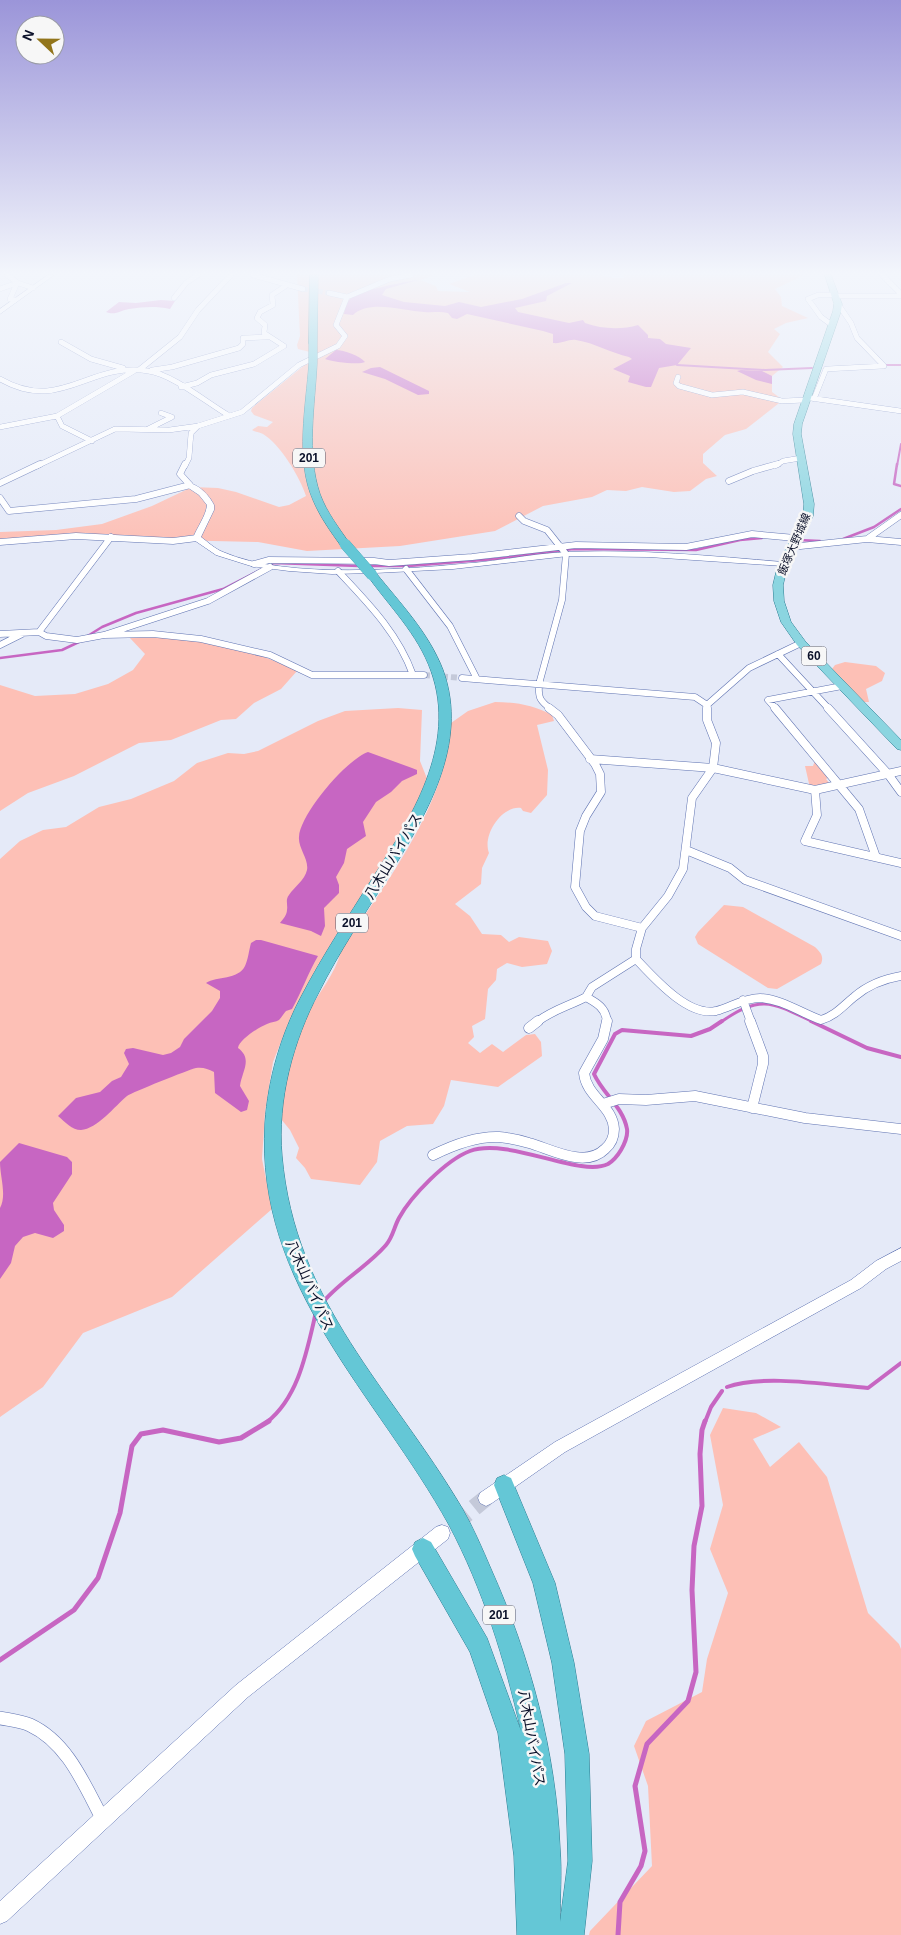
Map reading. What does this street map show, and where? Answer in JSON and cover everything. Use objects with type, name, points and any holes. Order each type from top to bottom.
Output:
[{"type":"highway","name":"八木山バイパス","points":[[313,365],[309,461],[313,487],[323,512],[345,544],[372,575],[419,636],[433,661],[442,687],[445,734],[432,787],[417,820],[326,965],[301,1011],[286,1054],[274,1108],[272,1154],[276,1190],[292,1251],[334,1337],[454,1514],[493,1597],[526,1696],[538,1763],[548,1846],[547,1935]]},
{"type":"highway","points":[[495,1491],[544,1583],[563,1663],[577,1754],[580,1861],[571,1935]]},
{"type":"highway","points":[[423,1549],[480,1646],[510,1733],[526,1856],[530,1935]]},
{"type":"main road","name":"飯塚大野城線","points":[[819,365],[809,399],[798,424],[797,434],[809,504],[808,516],[783,564],[778,585],[779,600],[786,622],[802,643],[901,748]]},
{"type":"street","points":[[112,365],[128,370]]},
{"type":"street","points":[[0,427],[57,416],[144,365]]},
{"type":"street","points":[[0,379],[16,386],[52,391],[62,390],[96,375],[128,370],[152,370],[178,365]]},
{"type":"street","points":[[181,387],[197,383],[211,375],[249,365]]},
{"type":"street","points":[[0,483],[115,429],[146,431],[198,426],[242,412],[299,365]]},
{"type":"street","points":[[809,399],[826,369],[883,365]]},
{"type":"street","points":[[152,370],[228,415]]},
{"type":"street","points":[[678,377],[676,383],[679,386],[712,395],[743,392],[782,401],[809,399],[901,411]]},
{"type":"street","points":[[146,431],[172,416],[161,414]]},
{"type":"street","points":[[57,416],[62,426],[92,441]]},
{"type":"street","points":[[197,538],[212,507],[210,502],[190,486],[180,474],[190,458],[191,433],[198,426]]},
{"type":"street","points":[[729,480],[777,465],[783,461],[801,458]]},
{"type":"street","points":[[0,498],[10,511],[136,499],[190,486]]},
{"type":"street","points":[[867,539],[901,515]]},
{"type":"street","points":[[519,516],[524,521],[546,530],[566,554],[562,600],[539,684],[538,694],[540,701],[558,716],[600,774],[601,792],[586,816],[580,831],[575,887],[586,907],[595,916],[642,928]]},
{"type":"street","points":[[254,564],[269,560],[374,561],[389,563],[472,557],[576,545],[686,547],[750,534],[764,534],[793,543],[867,539],[901,542]]},
{"type":"street","points":[[0,542],[76,536],[111,536],[173,541],[197,538],[214,551],[254,564],[270,567],[338,571],[406,569],[566,554],[671,556],[783,564]]},
{"type":"street","points":[[39,632],[111,536]]},
{"type":"street","points":[[0,634],[39,632],[46,636],[69,640],[104,635],[208,601],[270,567]]},
{"type":"street","points":[[406,569],[450,626],[477,679]]},
{"type":"street","points":[[338,571],[376,611],[394,635],[408,658],[413,675]]},
{"type":"street","points":[[0,644],[27,632]]},
{"type":"street","points":[[104,635],[153,634],[201,639],[270,655],[312,675],[424,675]]},
{"type":"street","points":[[802,643],[749,668],[707,705],[707,720],[716,743],[713,768],[692,798],[683,869],[668,896],[642,928],[636,949],[636,959],[656,980],[693,1008],[708,1012],[766,999],[776,1001],[821,1020],[829,1019],[838,1014],[854,997],[874,982],[901,976]]},
{"type":"street","points":[[778,654],[888,774],[901,792]]},
{"type":"street","points":[[462,678],[695,697],[707,705]]},
{"type":"street","points":[[842,686],[768,700],[859,809],[876,857]]},
{"type":"street","points":[[590,759],[713,768],[815,790],[901,771]]},
{"type":"street","points":[[815,790],[817,814],[805,841],[901,863]]},
{"type":"street","points":[[686,850],[730,868],[745,880],[901,936]]},
{"type":"street","points":[[529,1028],[548,1012],[571,1005],[586,997],[592,987],[636,959]]},
{"type":"street","points":[[433,1156],[445,1149],[477,1138],[496,1137],[520,1140],[575,1157],[592,1157],[602,1153],[614,1138],[612,1118],[604,1104],[588,1088],[583,1078],[609,1025],[608,1016],[602,1006],[586,997]]},
{"type":"street","points":[[744,1004],[763,1056],[763,1064],[752,1108]]},
{"type":"street","points":[[604,1104],[619,1099],[646,1100],[695,1096],[806,1118],[901,1129]]},
{"type":"street","points":[[495,1491],[560,1447],[856,1284],[881,1265],[901,1254]]},
{"type":"street","points":[[0,1914],[242,1691],[442,1533]]},
{"type":"street","points":[[0,1718],[31,1725],[50,1736],[71,1762],[102,1818]]},
{"type":"shaded area","points":[[304,365],[781,365],[783,367],[772,376],[772,392],[783,400],[746,429],[725,435],[703,454],[703,463],[717,476],[706,479],[690,491],[674,492],[642,487],[626,491],[607,490],[592,497],[543,506],[495,531],[400,546],[307,551],[258,542],[43,537],[0,539],[0,532],[56,530],[102,524],[152,506],[192,487],[218,488],[236,492],[279,507],[289,505],[306,496],[294,471],[276,445],[263,434],[252,430],[258,426],[267,427],[273,422],[254,415],[251,411],[252,408]]},
{"type":"shaded area","points":[[620,365],[675,365],[659,368],[651,387],[628,382],[630,376],[613,369]]},
{"type":"shaded area","points":[[380,367],[429,391],[429,394],[418,395],[385,379],[362,372]]},
{"type":"shaded area","points":[[737,371],[762,371],[772,376],[772,384],[756,380]]},
{"type":"shaded area","points":[[154,636],[191,640],[245,651],[297,671],[281,689],[254,703],[236,719],[221,720],[171,740],[139,743],[74,776],[28,793],[0,811],[0,685],[35,696],[75,694],[108,684],[133,670],[145,654],[129,637]]},
{"type":"shaded area","points":[[845,662],[876,666],[885,673],[882,681],[866,689],[869,702],[864,702],[832,669],[835,665]]},
{"type":"shaded area","points":[[495,702],[524,705],[552,715],[554,721],[537,725],[548,770],[547,795],[531,813],[523,811],[521,808],[514,808],[507,811],[495,823],[488,838],[489,853],[482,868],[481,884],[455,904],[470,916],[482,934],[501,935],[509,942],[519,937],[548,941],[552,951],[547,964],[522,967],[507,963],[497,969],[496,980],[488,989],[485,1019],[472,1026],[474,1037],[468,1043],[480,1053],[492,1044],[503,1052],[526,1035],[535,1034],[541,1042],[542,1056],[498,1087],[451,1080],[444,1106],[433,1124],[407,1126],[380,1141],[377,1162],[360,1185],[311,1179],[305,1168],[296,1158],[299,1148],[290,1130],[281,1119],[287,1078],[298,1037],[313,1004],[335,968],[341,951],[394,871],[426,814],[447,754],[451,723],[468,711]]},
{"type":"shaded area","points":[[398,708],[422,710],[420,761],[428,781],[421,798],[375,878],[339,930],[315,972],[290,1019],[273,1062],[265,1112],[262,1159],[272,1209],[172,1297],[83,1333],[43,1387],[0,1417],[0,859],[20,841],[43,830],[66,827],[99,807],[131,799],[174,781],[197,763],[228,753],[244,754],[258,751],[318,721],[345,711]]},
{"type":"shaded area","points":[[368,752],[417,770],[417,774],[402,781],[391,792],[376,802],[363,822],[366,836],[347,849],[344,863],[336,877],[339,893],[324,908],[325,926],[321,936],[311,931],[280,923],[286,914],[288,897],[304,877],[307,870],[299,837],[301,827],[307,815],[315,802],[337,776],[348,765]]},
{"type":"shaded area","points":[[815,761],[828,778],[826,779],[830,784],[810,788],[805,766],[813,766]]},
{"type":"shaded area","points":[[724,905],[743,907],[815,947],[821,955],[821,964],[777,989],[768,988],[698,944],[695,937],[698,932]]},
{"type":"shaded area","points":[[256,940],[318,956],[292,1009],[286,1011],[279,1020],[255,1031],[239,1045],[238,1048],[245,1056],[246,1061],[240,1086],[249,1101],[247,1110],[241,1112],[215,1093],[214,1072],[205,1068],[199,1068],[127,1096],[93,1126],[87,1129],[75,1129],[58,1116],[76,1098],[100,1092],[112,1081],[121,1077],[129,1064],[124,1053],[126,1049],[133,1048],[163,1055],[171,1053],[180,1047],[184,1039],[212,1011],[220,998],[220,991],[206,983],[238,974],[246,964],[251,943]]},
{"type":"shaded area","points":[[19,1143],[67,1157],[72,1162],[72,1174],[53,1203],[54,1210],[64,1225],[64,1231],[53,1238],[35,1233],[23,1237],[15,1246],[11,1263],[0,1279],[0,1208],[3,1192],[0,1162]]},
{"type":"shaded area","points":[[723,1408],[756,1413],[781,1427],[753,1439],[770,1467],[799,1442],[827,1477],[868,1613],[899,1644],[901,1649],[901,1935],[589,1935],[590,1931],[652,1866],[648,1786],[634,1746],[646,1721],[702,1692],[707,1659],[728,1593],[710,1549],[723,1505],[710,1435]]},
{"type":"waterway","points":[[682,365],[765,370],[812,368]]},
{"type":"waterway","points":[[897,466],[901,444]]},
{"type":"waterway","points":[[897,464],[894,484],[901,486]]},
{"type":"waterway","points":[[843,539],[874,527],[901,509]]},
{"type":"waterway","points":[[368,566],[409,566],[495,559],[573,549],[696,550],[740,540],[762,538]]},
{"type":"waterway","points":[[798,540],[820,541]]},
{"type":"waterway","points":[[86,637],[102,627],[136,613],[223,589],[274,563],[359,566]]},
{"type":"waterway","points":[[0,658],[62,650],[81,641]]},
{"type":"waterway","points":[[721,1022],[746,1007],[757,1004],[776,1006],[813,1022]]},
{"type":"waterway","points":[[324,1301],[379,1253],[388,1242],[399,1218],[420,1190],[450,1162],[470,1151],[486,1148],[504,1149],[580,1166],[596,1167],[610,1163],[622,1147],[627,1137],[627,1129],[617,1107],[594,1074],[615,1034],[622,1030],[691,1036],[710,1029],[722,1021]]},
{"type":"waterway","points":[[811,1021],[867,1048],[901,1057]]},
{"type":"waterway","points":[[267,1422],[278,1412],[294,1386],[305,1357],[316,1312]]},
{"type":"waterway","points":[[727,1387],[758,1381],[777,1381],[868,1388],[901,1363]]},
{"type":"waterway","points":[[705,1422],[711,1407],[722,1391]]},
{"type":"waterway","points":[[0,1660],[74,1610],[98,1578],[120,1513],[132,1446],[141,1434],[163,1430],[219,1442],[241,1438],[269,1421]]},
{"type":"waterway","points":[[618,1935],[620,1902],[641,1866],[645,1851],[635,1786],[647,1744],[688,1701],[696,1672],[692,1590],[694,1546],[702,1506],[700,1454],[702,1430],[705,1421]]},
{"type":"tunnel","points":[[424,675],[462,678]]},
{"type":"tunnel","points":[[454,1524],[486,1498]]}]
